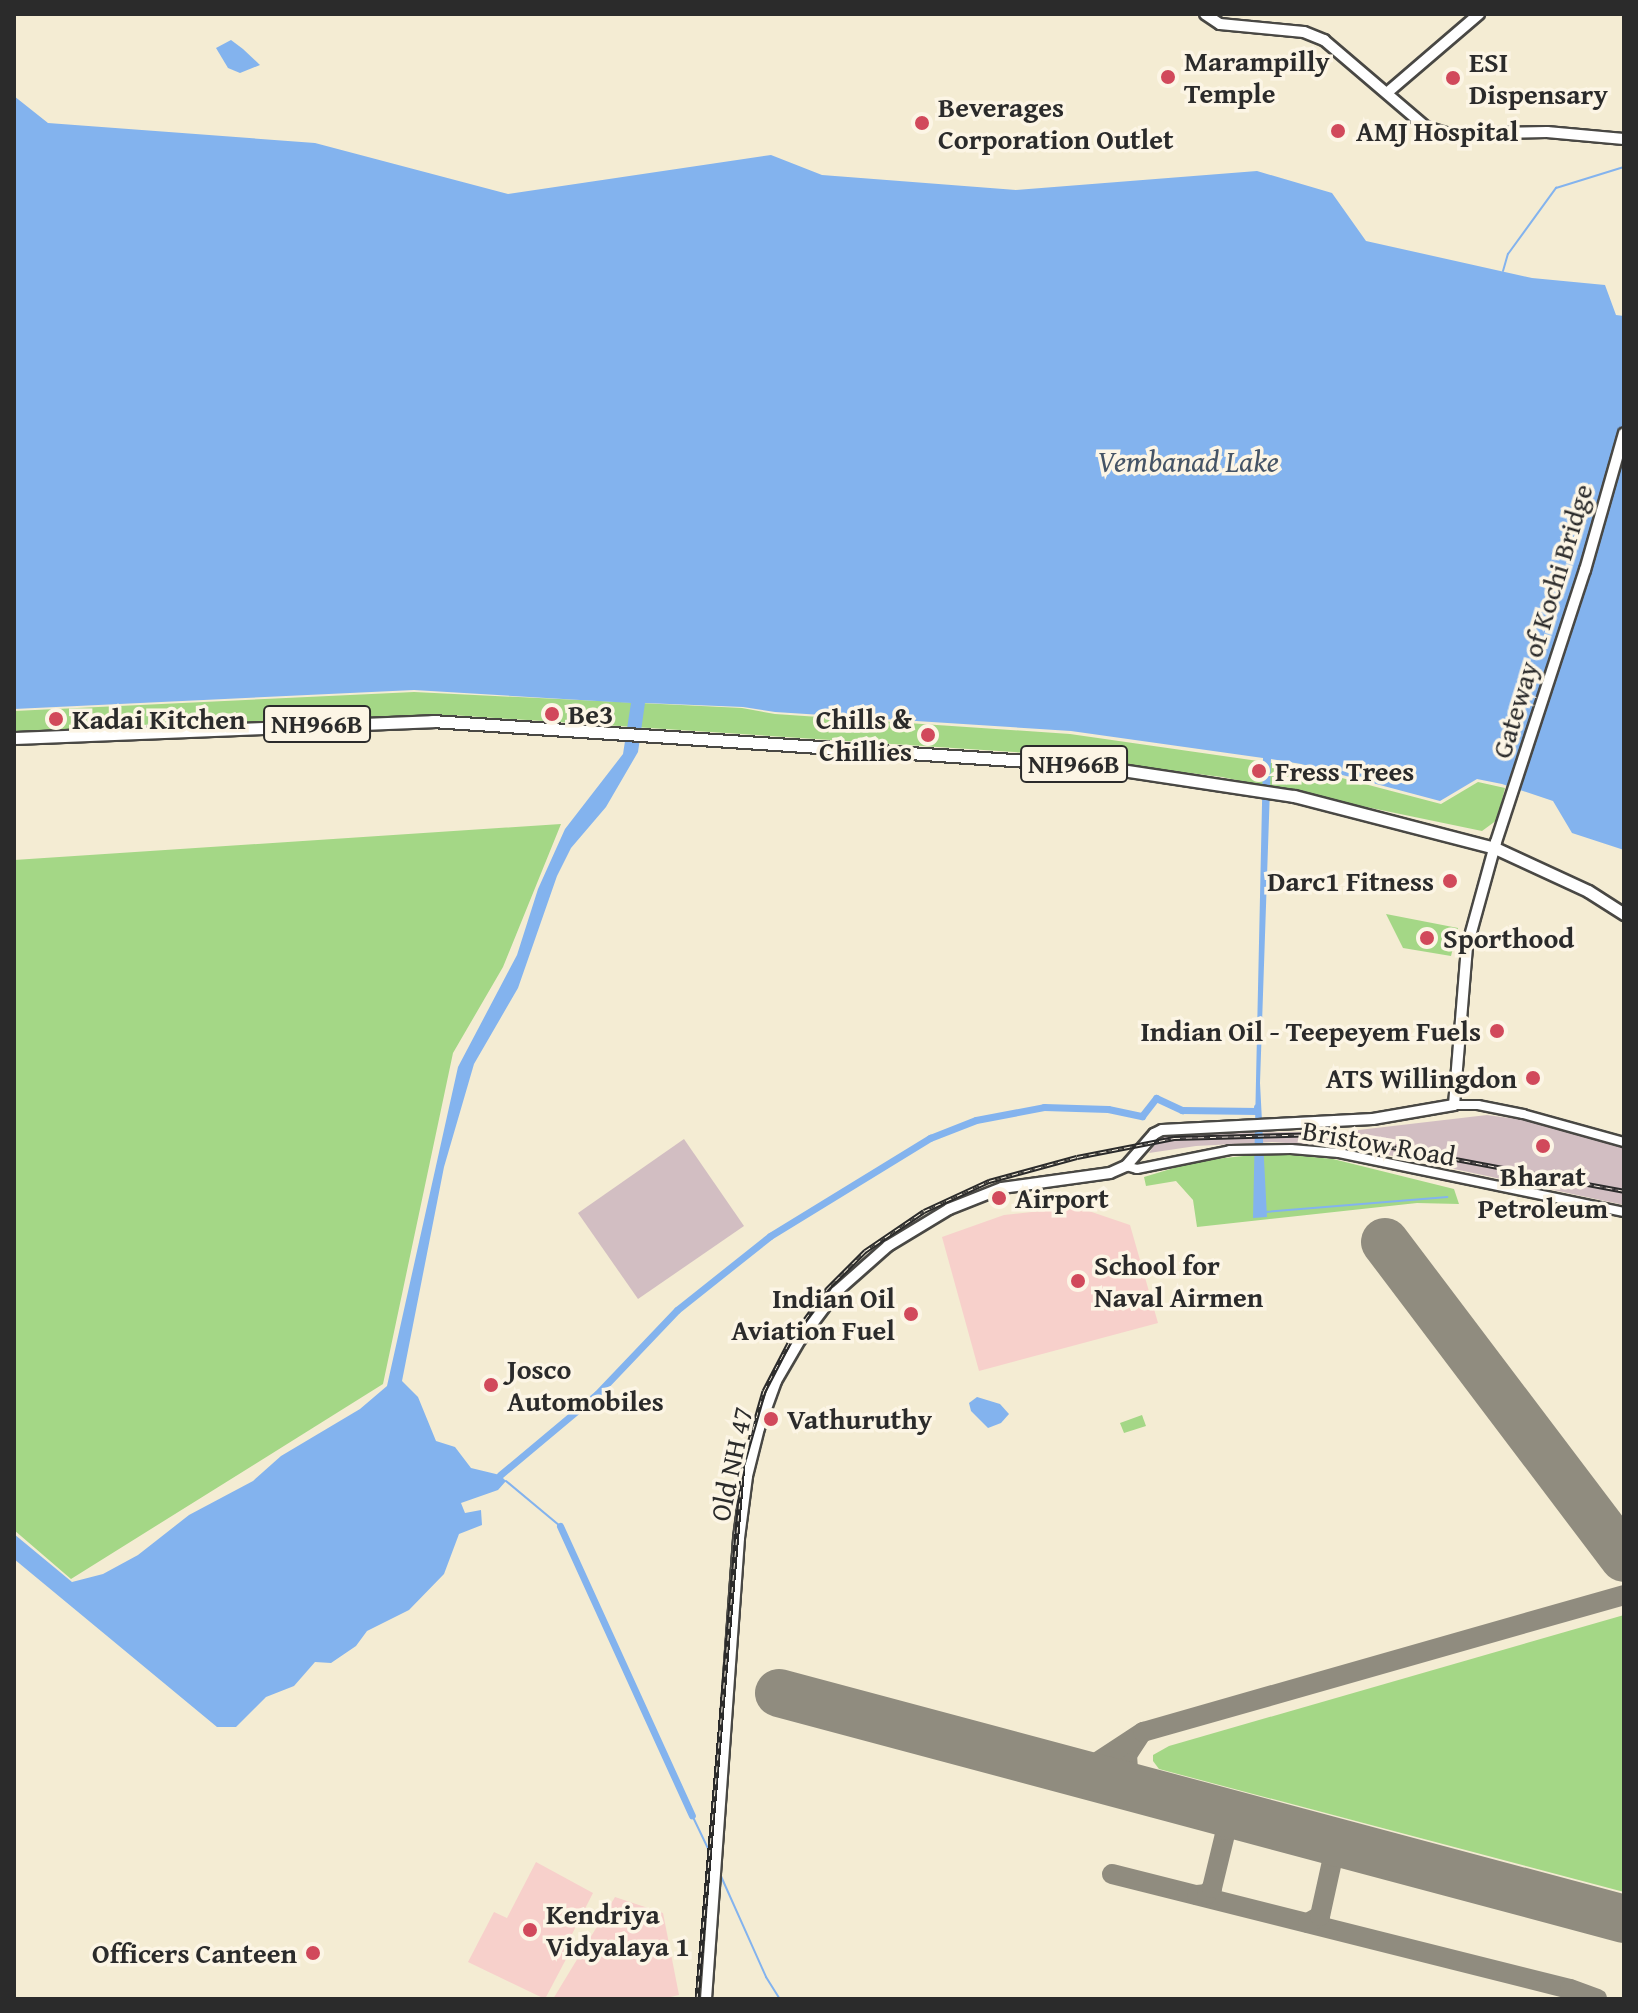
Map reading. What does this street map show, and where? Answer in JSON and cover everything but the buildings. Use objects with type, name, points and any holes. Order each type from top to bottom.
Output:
[{"type":"highway","name":"NH966B","points":[[14,738],[432,721],[986,757],[1168,775],[1294,796],[1495,848],[1588,891],[1624,914]]},
{"type":"main road","points":[[1205,14],[1220,24],[1304,32],[1324,40],[1426,127],[1449,134],[1547,132],[1624,139]]},
{"type":"main road","points":[[1388,92],[1479,14]]},
{"type":"main road","name":"Gateway of Kochi Bridge","points":[[1495,848],[1585,570],[1624,433]]},
{"type":"main road","points":[[1126,1166],[1154,1134],[1162,1130],[1373,1119],[1454,1105],[1467,947],[1495,848]]},
{"type":"main road","name":"Old NH 47","points":[[706,1999],[739,1538],[750,1464],[776,1381],[800,1340],[836,1292],[888,1246],[922,1223],[1002,1188],[1110,1173],[1126,1166]]},
{"type":"street","points":[[1454,1105],[1478,1105],[1523,1114],[1624,1142]]},
{"type":"street","name":"Bristow Road","points":[[1126,1166],[1137,1169],[1199,1154],[1265,1149],[1339,1153],[1624,1212]]},
{"type":"shaded area","points":[[1487,1115],[1532,1121],[1624,1147],[1624,1205],[1355,1148],[1272,1142],[1196,1146],[1149,1153],[1162,1134],[1350,1131]]},
{"type":"shaded area","points":[[684,1139],[744,1226],[638,1299],[578,1213]]},
{"type":"shaded area","name":"School for Naval Airmen","points":[[1077,1207],[1130,1225],[1158,1323],[979,1371],[942,1237],[1004,1215]]},
{"type":"shaded area","name":"Kendriya Vidyalaya 1","points":[[536,1862],[593,1893],[569,1940],[574,1944],[545,1999],[468,1962],[494,1912],[507,1918]]},
{"type":"shaded area","points":[[615,1897],[663,1913],[679,1995],[662,1999],[553,1999]]},
{"type":"green space","points":[[414,692],[742,708],[775,714],[1070,734],[1300,767],[1441,804],[1478,782],[1505,788],[1497,820],[1482,831],[1222,777],[1028,753],[451,715],[14,733],[14,711]]},
{"type":"green space","points":[[561,824],[503,967],[453,1053],[383,1384],[71,1579],[14,1530],[14,860]]},
{"type":"green space","name":"Sporthood","points":[[1386,914],[1458,928],[1451,956],[1403,948]]},
{"type":"green space","points":[[1271,1153],[1333,1159],[1454,1189],[1459,1204],[1417,1203],[1197,1227],[1193,1200],[1176,1181],[1146,1186],[1144,1177],[1197,1161]]},
{"type":"green space","points":[[1142,1415],[1146,1426],[1124,1433],[1120,1423]]},
{"type":"green space","points":[[1624,1615],[1624,1892],[1159,1769],[1153,1761],[1153,1755],[1169,1746]]},
{"type":"water","points":[[231,40],[260,65],[240,73],[228,68],[216,48]]},
{"type":"water","name":"Vembanad Lake","points":[[14,96],[48,123],[315,143],[508,194],[771,155],[822,175],[1016,190],[1257,171],[1332,193],[1366,241],[1532,278],[1605,285],[1616,315],[1624,316],[1624,850],[1572,833],[1553,801],[1502,784],[1477,779],[1440,801],[1271,759],[1260,1083],[1267,1217],[1253,1218],[1263,758],[1071,731],[775,712],[743,707],[645,703],[638,752],[606,807],[571,848],[557,876],[518,988],[474,1064],[444,1167],[402,1381],[418,1397],[436,1441],[455,1447],[471,1468],[500,1475],[506,1481],[498,1490],[461,1503],[465,1513],[481,1510],[482,1525],[459,1534],[444,1574],[409,1610],[367,1631],[356,1646],[331,1663],[315,1662],[294,1686],[266,1697],[236,1727],[217,1727],[14,1559],[14,1534],[72,1582],[103,1574],[138,1555],[189,1515],[253,1481],[281,1456],[360,1409],[387,1386],[458,1067],[517,955],[538,889],[565,829],[623,754],[631,703],[414,690],[14,709]]},
{"type":"water","points":[[977,1397],[1000,1404],[1009,1414],[1001,1423],[988,1428],[971,1411],[969,1403]]},
{"type":"waterway","points":[[1503,271],[1508,254],[1556,188],[1624,167]]},
{"type":"waterway","points":[[500,1475],[597,1394],[677,1310],[770,1236],[930,1138],[976,1120],[1044,1107],[1108,1109],[1142,1116],[1156,1098],[1182,1110],[1257,1111],[1257,1107]]},
{"type":"waterway","points":[[1265,1212],[1447,1197]]},
{"type":"waterway","points":[[506,1481],[560,1526]]},
{"type":"waterway","points":[[560,1526],[692,1815]]},
{"type":"waterway","points":[[692,1815],[712,1857]]},
{"type":"waterway","points":[[720,1874],[766,1977],[780,1999]]},
{"type":"taxiway","points":[[1053,1766],[1088,1768],[1143,1732],[1624,1595]]},
{"type":"taxiway","points":[[1140,1735],[1127,1755],[1128,1771],[1138,1783],[1157,1794]]},
{"type":"taxiway","points":[[1197,1895],[1207,1894],[1212,1888],[1226,1830],[1220,1811]]},
{"type":"taxiway","points":[[1308,1923],[1320,1916],[1333,1857],[1333,1848],[1327,1840]]},
{"type":"taxiway","points":[[1112,1874],[1570,1989],[1597,1999]]},
{"type":"runway","points":[[1385,1242],[1624,1558]]},
{"type":"runway","points":[[779,1693],[1624,1919]]},
{"type":"railway","points":[[697,1999],[743,1464],[764,1391],[791,1339],[827,1289],[865,1251],[924,1211],[989,1181],[1077,1157],[1174,1138],[1323,1134],[1624,1191]]},
{"type":"place","name":"Marampilly Temple","points":[[1168,77]]},
{"type":"place","name":"ESI Dispensary","points":[[1453,78]]},
{"type":"place","name":"Beverages Corporation Outlet","points":[[922,123]]},
{"type":"place","name":"AMJ Hospital","points":[[1338,131]]},
{"type":"place","name":"Be3","points":[[552,714]]},
{"type":"place","name":"Kadai Kitchen","points":[[56,719]]},
{"type":"place","name":"Chills & Chillies","points":[[928,735]]},
{"type":"place","name":"Fress Trees","points":[[1259,771]]},
{"type":"place","name":"Darc1 Fitness","points":[[1450,881]]},
{"type":"place","name":"Sporthood","points":[[1427,938]]},
{"type":"place","name":"Indian Oil - Teepeyem Fuels","points":[[1497,1031]]},
{"type":"place","name":"ATS Willingdon","points":[[1533,1078]]},
{"type":"place","name":"Bharat Petroleum","points":[[1543,1146]]},
{"type":"place","name":"Airport","points":[[999,1198]]},
{"type":"place","name":"School for Naval Airmen","points":[[1078,1281]]},
{"type":"place","name":"Indian Oil Aviation Fuel","points":[[911,1314]]},
{"type":"place","name":"Josco Automobiles","points":[[491,1385]]},
{"type":"place","name":"Vathuruthy","points":[[771,1419]]},
{"type":"place","name":"Kendriya Vidyalaya 1","points":[[530,1930]]},
{"type":"place","name":"Officers Canteen","points":[[313,1953]]}]
